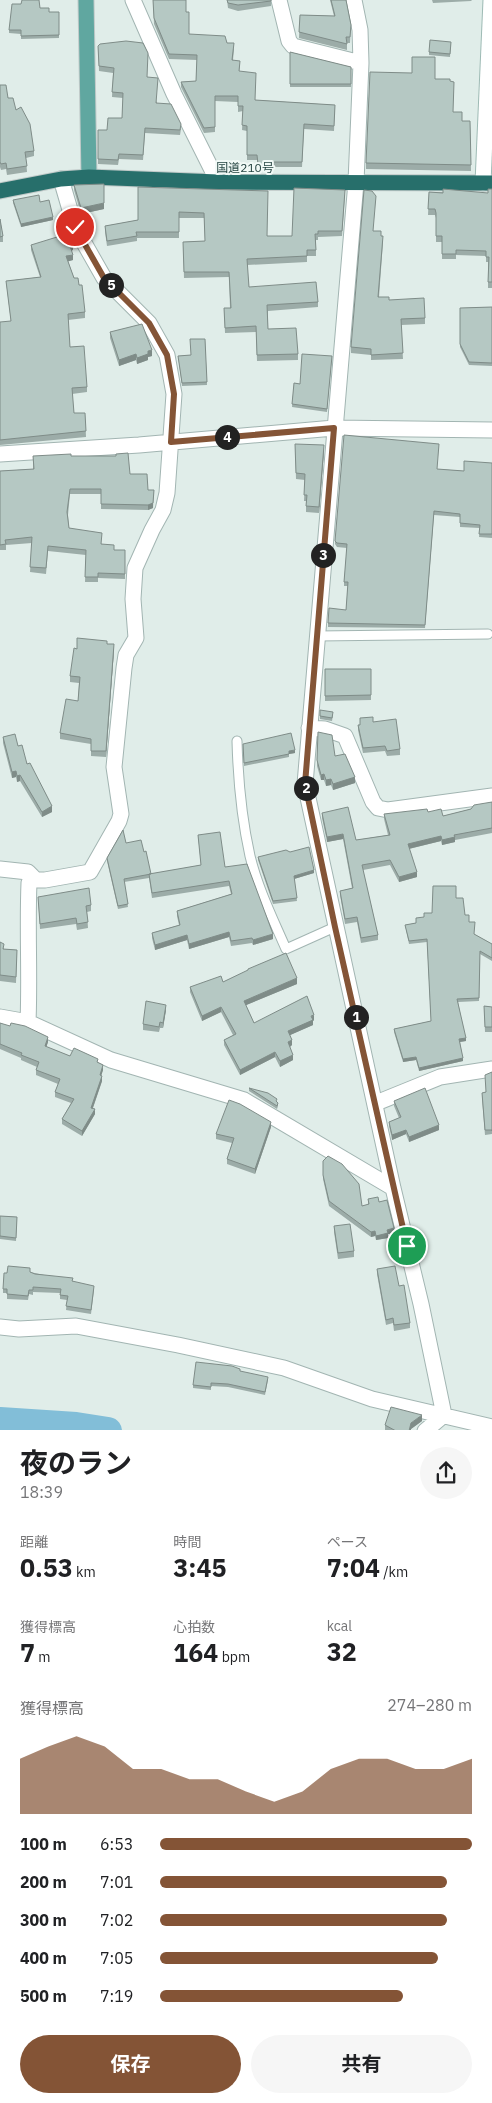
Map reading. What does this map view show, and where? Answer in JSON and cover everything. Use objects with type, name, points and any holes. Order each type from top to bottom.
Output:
[{"type":"highway","name":"国道210号","points":[[0,191],[61,179],[89,177],[218,182],[488,183]]},
{"type":"main road","points":[[86,0],[89,177]]},
{"type":"street","points":[[133,0],[174,94],[218,182]]},
{"type":"street","points":[[279,0],[289,41],[292,46],[361,63]]},
{"type":"street","points":[[354,0],[360,30],[361,63],[356,182],[305,784],[444,1415]]},
{"type":"street","points":[[488,183],[490,0]]},
{"type":"street","points":[[0,868],[28,872],[36,880],[90,872],[119,821],[120,805],[114,767],[126,655],[136,638],[133,599],[135,568],[163,510],[171,442],[174,394],[167,355],[149,323],[104,278],[75,227],[61,179]]},
{"type":"street","points":[[0,454],[334,428],[492,430]]},
{"type":"street","points":[[309,728],[325,729],[345,736],[373,802],[378,808],[388,810],[492,796]]},
{"type":"street","points":[[28,1022],[30,989],[26,937],[29,883],[32,876]]},
{"type":"street","points":[[0,1017],[28,1022],[111,1060],[244,1100],[393,1188]]},
{"type":"street","points":[[376,1103],[440,1077],[492,1069]]},
{"type":"street","points":[[0,1327],[76,1326],[178,1345],[284,1368],[372,1399],[492,1427]]},
{"type":"street","points":[[425,1430],[444,1415]]},
{"type":"lane","points":[[317,636],[488,634]]},
{"type":"lane","points":[[237,742],[238,766],[250,855],[264,900],[286,949],[335,927]]},
{"type":"building","points":[[22,0],[39,0],[40,8],[49,8],[49,12],[59,12],[59,35],[21,36],[21,30],[9,30],[12,4],[21,4]]},
{"type":"building","points":[[153,0],[186,0],[186,12],[189,12],[189,34],[225,36],[227,43],[234,43],[232,60],[240,61],[239,71],[256,73],[255,100],[335,105],[334,126],[304,124],[302,162],[273,162],[273,165],[258,164],[257,155],[247,155],[247,126],[242,125],[243,106],[238,106],[238,96],[215,96],[215,127],[204,128],[181,82],[196,81],[197,55],[169,54],[154,18]]},
{"type":"building","points":[[227,0],[271,1],[238,5],[228,3]]},
{"type":"building","points":[[331,0],[346,0],[351,25],[350,37],[346,37],[347,44],[299,32],[300,15],[335,16]]},
{"type":"building","points":[[430,40],[451,42],[450,54],[429,52]]},
{"type":"building","points":[[126,41],[143,43],[148,53],[147,77],[158,78],[156,103],[171,104],[181,124],[180,130],[145,128],[143,155],[119,154],[118,160],[98,159],[98,130],[107,130],[108,118],[122,118],[123,93],[112,92],[114,68],[99,66],[98,46],[100,44]]},
{"type":"building","points":[[290,52],[351,67],[351,84],[290,84]]},
{"type":"building","points":[[412,57],[435,57],[435,79],[450,79],[450,81],[454,82],[453,112],[462,112],[462,121],[470,121],[471,165],[366,163],[370,72],[412,73]]},
{"type":"building","points":[[0,85],[6,85],[8,98],[13,98],[16,110],[21,107],[30,124],[34,151],[25,152],[27,166],[7,169],[6,163],[1,164],[0,162]]},
{"type":"building","points":[[104,184],[104,203],[81,208],[74,185]]},
{"type":"building","points":[[138,187],[268,191],[267,236],[292,236],[294,188],[345,190],[342,231],[318,231],[318,234],[315,234],[316,250],[307,250],[307,256],[247,259],[249,287],[316,282],[318,302],[267,305],[268,329],[296,328],[298,354],[257,355],[256,326],[225,328],[224,308],[231,308],[229,272],[184,272],[183,242],[205,241],[204,213],[179,212],[179,232],[136,232],[137,236],[107,241],[105,226],[138,220]]},
{"type":"building","points":[[443,189],[488,193],[488,189],[492,189],[492,282],[488,282],[489,257],[486,257],[486,251],[456,250],[456,254],[442,254],[442,236],[436,236],[435,209],[428,209],[429,192],[443,193]]},
{"type":"building","points":[[364,190],[372,191],[376,196],[373,231],[381,231],[381,236],[383,236],[378,297],[389,297],[389,300],[424,298],[425,318],[401,319],[403,353],[371,355],[371,349],[351,347]]},
{"type":"building","points":[[39,195],[40,202],[49,200],[53,217],[21,224],[13,200]]},
{"type":"building","points":[[0,219],[3,236],[0,237]]},
{"type":"building","points":[[70,233],[73,244],[70,246],[73,255],[66,256],[74,278],[78,278],[79,285],[82,285],[85,312],[68,314],[70,347],[84,346],[87,387],[72,388],[74,413],[85,413],[86,431],[0,440],[0,322],[11,321],[6,281],[41,277],[31,245]]},
{"type":"building","points":[[492,307],[492,363],[469,362],[460,344],[460,308]]},
{"type":"building","points":[[142,324],[152,350],[148,351],[148,354],[137,358],[136,354],[119,360],[110,332]]},
{"type":"building","points":[[190,339],[205,339],[207,382],[182,383],[178,356],[191,355]]},
{"type":"building","points":[[302,354],[332,356],[327,409],[292,404],[294,383],[300,384]]},
{"type":"building","points":[[344,435],[439,444],[437,469],[464,471],[464,461],[492,463],[492,534],[479,534],[480,525],[460,523],[460,514],[434,511],[425,625],[328,623],[329,608],[346,610],[348,582],[344,582],[347,544],[335,541]]},
{"type":"building","points":[[295,444],[324,445],[319,507],[306,506],[307,495],[304,495],[305,474],[296,473]]},
{"type":"building","points":[[128,453],[130,474],[147,474],[148,490],[154,490],[153,503],[148,505],[101,504],[101,489],[70,489],[67,512],[69,528],[102,533],[101,544],[114,545],[114,550],[125,550],[125,574],[98,573],[98,577],[85,577],[86,550],[48,546],[46,568],[30,567],[32,537],[5,540],[6,544],[0,545],[0,471],[34,469],[33,456],[71,454],[71,456],[116,456],[116,454]]},
{"type":"building","points":[[77,638],[107,641],[107,644],[114,644],[106,751],[91,751],[91,739],[60,733],[66,699],[78,701],[80,677],[70,676],[74,648],[77,649]]},
{"type":"building","points":[[325,669],[371,669],[371,695],[325,696]]},
{"type":"building","points":[[320,710],[333,712],[332,718],[320,716]]},
{"type":"building","points":[[373,717],[373,722],[396,719],[400,749],[387,751],[385,746],[363,748],[358,725],[360,725],[360,718]]},
{"type":"building","points":[[318,732],[332,735],[335,756],[345,754],[355,777],[333,784],[331,779],[326,780],[324,774],[321,775],[317,760]]},
{"type":"building","points":[[291,733],[295,750],[289,751],[289,754],[244,763],[243,744]]},
{"type":"building","points":[[15,734],[18,746],[22,745],[27,764],[30,763],[52,806],[42,812],[20,775],[17,776],[16,771],[12,772],[3,737]]},
{"type":"building","points":[[492,802],[492,828],[454,835],[455,837],[442,840],[441,836],[408,844],[417,872],[399,877],[390,860],[362,865],[378,935],[361,938],[357,917],[345,919],[340,891],[353,888],[343,834],[327,837],[322,813],[348,807],[356,840],[390,835],[384,814],[427,809],[428,812],[441,809],[443,816],[471,809],[474,805]]},
{"type":"building","points":[[123,830],[126,843],[141,840],[144,852],[146,851],[151,874],[124,879],[128,904],[118,906],[107,858]]},
{"type":"building","points":[[220,832],[225,867],[247,864],[273,934],[253,940],[252,938],[231,941],[229,932],[189,944],[187,935],[155,945],[152,933],[180,925],[177,911],[232,894],[229,881],[152,893],[149,874],[201,865],[198,835]]},
{"type":"building","points":[[309,847],[314,870],[294,876],[297,898],[273,901],[258,857]]},
{"type":"building","points":[[433,886],[456,886],[456,898],[463,898],[465,915],[469,915],[469,922],[475,922],[474,934],[492,944],[492,958],[480,951],[479,998],[457,999],[466,1038],[459,1039],[463,1058],[419,1068],[416,1057],[403,1059],[394,1029],[431,1021],[427,939],[409,941],[405,925],[416,923],[416,918],[424,917],[424,913],[432,913]]},
{"type":"building","points":[[89,888],[91,905],[86,906],[88,922],[77,924],[76,918],[40,924],[38,897]]},
{"type":"building","points":[[0,942],[4,944],[3,949],[17,950],[16,977],[0,975]]},
{"type":"building","points":[[286,953],[297,978],[244,1001],[254,1023],[307,996],[314,1015],[311,1016],[313,1020],[288,1031],[292,1040],[288,1042],[293,1055],[280,1061],[275,1052],[240,1070],[224,1040],[236,1034],[221,1007],[202,1016],[190,987],[221,976],[223,982]]},
{"type":"building","points":[[146,1001],[166,1005],[163,1023],[160,1022],[159,1027],[143,1024]]},
{"type":"building","points":[[484,1006],[492,1007],[492,1027],[485,1027]]},
{"type":"building","points":[[0,1023],[10,1026],[11,1023],[25,1026],[48,1037],[45,1046],[70,1056],[74,1048],[98,1059],[97,1062],[103,1065],[100,1075],[102,1076],[91,1108],[95,1109],[82,1131],[62,1119],[74,1099],[55,1092],[60,1079],[36,1070],[39,1062],[0,1044]]},
{"type":"building","points":[[492,1072],[492,1130],[485,1130],[482,1093],[486,1092],[485,1075]]},
{"type":"building","points":[[249,1088],[268,1093],[277,1099],[277,1106]]},
{"type":"building","points":[[425,1088],[439,1125],[409,1137],[406,1130],[392,1135],[389,1122],[401,1117],[394,1101]]},
{"type":"building","points":[[229,1100],[240,1104],[271,1122],[255,1169],[227,1159],[234,1138],[216,1134]]},
{"type":"building","points":[[328,1156],[342,1164],[359,1184],[362,1206],[369,1204],[368,1199],[378,1197],[379,1202],[387,1200],[394,1228],[387,1230],[388,1233],[376,1236],[375,1231],[371,1232],[329,1201],[323,1175],[323,1161]]},
{"type":"building","points":[[0,1216],[17,1217],[16,1238],[0,1236]]},
{"type":"building","points":[[350,1224],[354,1251],[338,1253],[334,1226]]},
{"type":"building","points":[[8,1266],[30,1268],[30,1272],[35,1274],[73,1278],[72,1281],[94,1286],[91,1310],[66,1306],[68,1296],[60,1295],[61,1289],[33,1287],[33,1290],[29,1290],[28,1296],[7,1294],[7,1289],[3,1289],[4,1273],[7,1273]]},
{"type":"building","points":[[395,1266],[399,1286],[404,1285],[410,1323],[394,1325],[393,1318],[386,1320],[377,1269]]},
{"type":"building","points":[[196,1362],[232,1366],[240,1369],[240,1371],[268,1377],[265,1392],[228,1384],[211,1383],[211,1387],[193,1385]]},
{"type":"building","points":[[391,1407],[422,1415],[411,1423],[409,1430],[394,1430],[385,1425]]},
{"type":"waterway","points":[[0,1421],[76,1426],[102,1430]]},
{"type":"route","points":[[75,227],[104,278],[149,323],[167,355],[174,394],[171,442],[334,428],[305,784],[335,927],[407,1246]]}]
